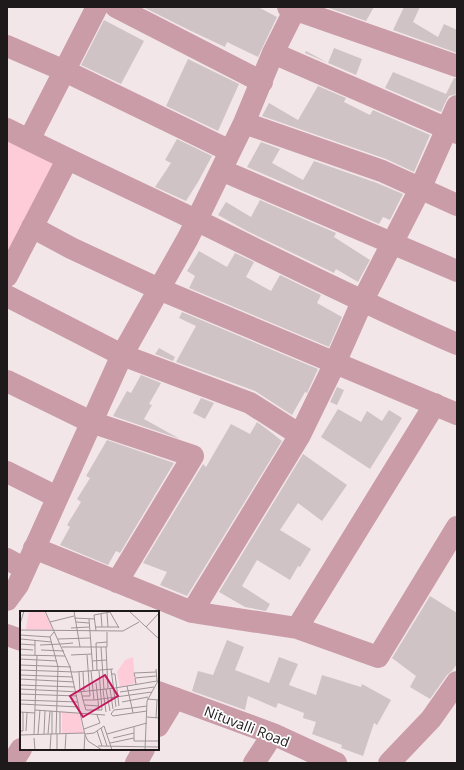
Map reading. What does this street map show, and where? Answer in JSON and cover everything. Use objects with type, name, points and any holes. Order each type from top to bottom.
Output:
[{"type":"street","points":[[29,140],[97,7]]},
{"type":"street","points":[[116,7],[262,82]]},
{"type":"street","points":[[7,600],[18,585],[16,564],[34,548],[122,355],[196,220],[244,123],[293,8],[457,66]]},
{"type":"street","points":[[7,46],[64,71],[225,161],[392,243],[457,271]]},
{"type":"street","points":[[273,53],[452,131]]},
{"type":"street","points":[[192,612],[300,435],[335,363],[362,302],[420,189],[452,131],[457,106]]},
{"type":"street","points":[[244,123],[382,171],[457,206]]},
{"type":"street","points":[[7,129],[67,160],[196,220],[362,302],[457,344]]},
{"type":"street","points":[[7,276],[67,160]]},
{"type":"street","points":[[32,227],[71,248],[159,288],[457,414]]},
{"type":"street","points":[[7,296],[122,355],[250,403],[300,435]]},
{"type":"street","points":[[7,381],[91,422],[193,456],[117,582]]},
{"type":"street","points":[[297,628],[435,404]]},
{"type":"street","points":[[7,472],[57,497]]},
{"type":"street","points":[[34,548],[192,612],[297,628],[378,657],[457,527]]},
{"type":"street","points":[[7,635],[20,640]]},
{"type":"street","points":[[389,763],[431,719],[457,682]]},
{"type":"street","points":[[159,722],[166,695]]},
{"type":"street","name":"Nituvalli Road","points":[[166,695],[273,734],[336,763]]},
{"type":"street","points":[[254,763],[273,734]]},
{"type":"street","points":[[12,763],[20,750]]},
{"type":"street","points":[[136,763],[143,750]]},
{"type":"shaded area","points":[[7,129],[67,160],[7,276]]},
{"type":"building","points":[[143,7],[258,7],[277,17],[258,57],[227,42],[225,47]]},
{"type":"building","points":[[326,7],[374,7],[366,21]]},
{"type":"building","points":[[404,7],[420,7],[413,22],[438,37],[444,24],[457,30],[457,53],[393,30]]},
{"type":"building","points":[[104,20],[144,41],[121,84],[81,65]]},
{"type":"building","points":[[334,48],[362,59],[356,75],[328,63]]},
{"type":"building","points":[[306,51],[327,63],[305,53]]},
{"type":"building","points":[[188,59],[239,84],[218,131],[166,106]]},
{"type":"building","points":[[393,72],[446,94],[454,78],[457,78],[457,94],[449,96],[441,112],[385,88]]},
{"type":"building","points":[[318,86],[346,98],[344,102],[370,115],[373,110],[430,135],[414,172],[386,159],[262,116],[269,103],[298,120]]},
{"type":"building","points":[[177,139],[212,156],[186,201],[155,187],[171,163],[165,160]]},
{"type":"building","points":[[261,142],[280,149],[272,163],[303,180],[314,161],[377,183],[403,194],[390,220],[383,217],[379,224],[247,167]]},
{"type":"building","points":[[260,200],[336,233],[334,237],[370,260],[358,282],[336,269],[334,273],[247,231],[218,215],[226,202],[251,217]]},
{"type":"building","points":[[199,251],[227,267],[235,253],[254,262],[246,277],[271,291],[280,275],[321,295],[317,303],[342,317],[329,347],[189,288],[195,276],[187,271]]},
{"type":"building","points":[[182,312],[318,369],[307,393],[305,392],[292,415],[255,391],[176,362],[196,326],[179,318]]},
{"type":"building","points":[[159,348],[175,357],[173,361],[155,354]]},
{"type":"building","points":[[141,375],[161,383],[149,404],[152,405],[144,419],[180,439],[113,416],[127,391],[131,393]]},
{"type":"building","points":[[337,387],[344,390],[337,405],[330,402]]},
{"type":"building","points":[[201,398],[214,403],[205,419],[193,413]]},
{"type":"building","points":[[338,409],[361,422],[367,411],[382,421],[389,410],[402,418],[370,469],[321,437]]},
{"type":"building","points":[[257,422],[282,441],[187,596],[160,585],[167,572],[143,563],[203,464],[206,467],[231,424],[250,434]]},
{"type":"building","points":[[107,440],[174,463],[120,553],[116,551],[108,565],[60,545],[70,527],[67,525],[81,502],[77,499],[90,478],[86,476]]},
{"type":"building","points":[[303,454],[347,485],[322,521],[298,503],[280,530],[311,549],[300,567],[298,566],[290,580],[257,560],[242,586],[270,604],[266,611],[245,607],[219,592]]},
{"type":"building","points":[[430,596],[457,613],[457,664],[430,699],[410,687],[416,676],[392,658]]},
{"type":"building","points":[[227,640],[244,647],[235,670],[269,683],[279,657],[298,664],[289,685],[316,695],[322,675],[361,687],[362,684],[391,700],[377,725],[374,723],[363,756],[341,748],[342,745],[312,734],[316,722],[303,718],[304,713],[278,703],[276,708],[248,696],[245,710],[192,691],[198,671],[213,675]]}]
